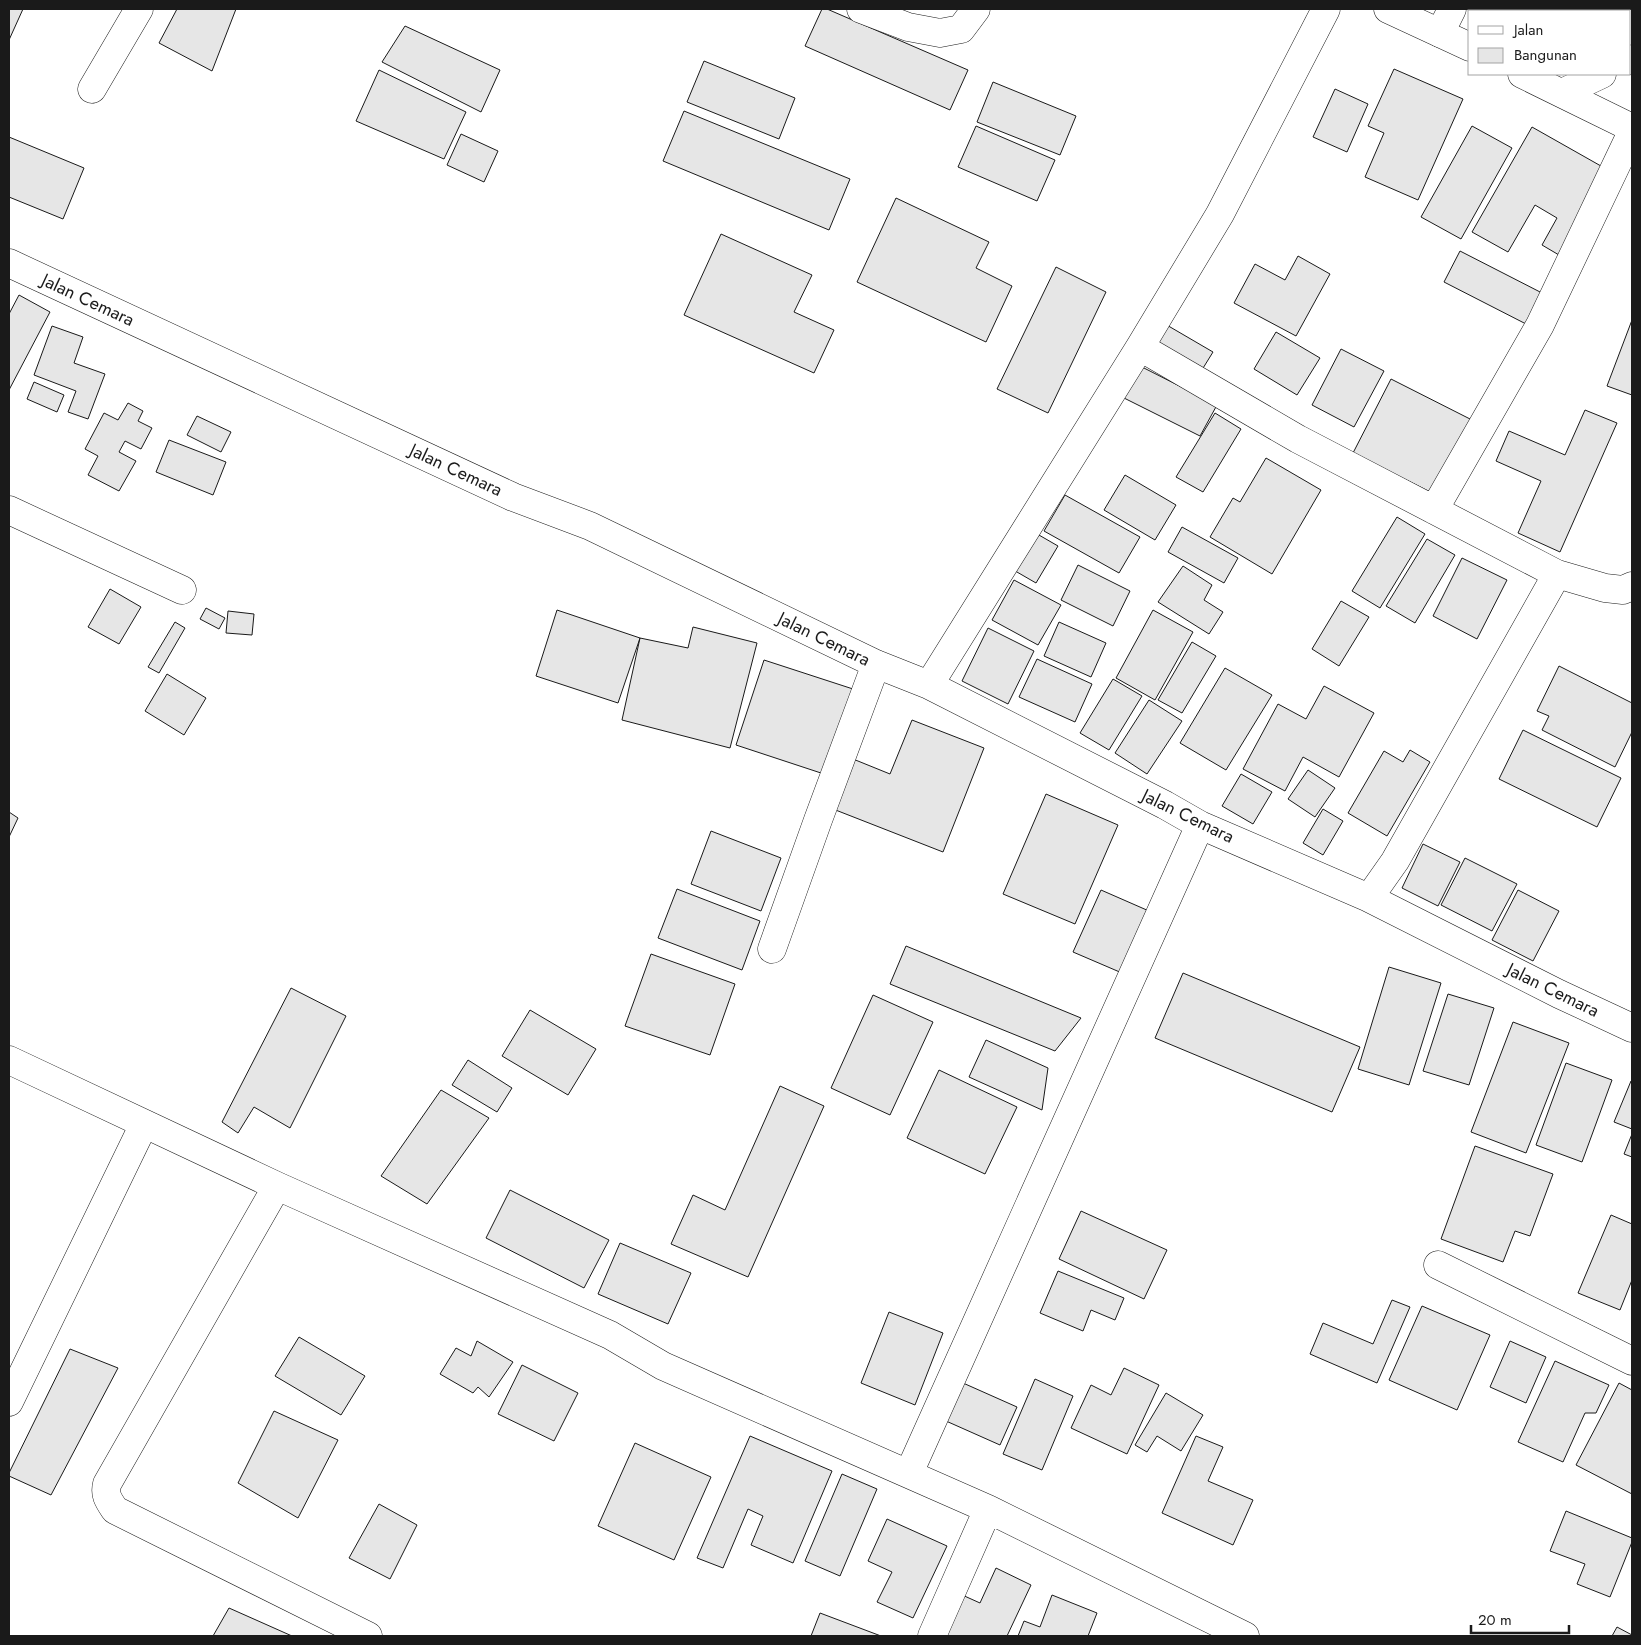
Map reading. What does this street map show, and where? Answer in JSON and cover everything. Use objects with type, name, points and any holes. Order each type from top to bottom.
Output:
[{"type":"street","points":[[92,89],[139,9]]},
{"type":"street","points":[[860,9],[908,27],[940,33],[961,29],[976,9]]},
{"type":"street","points":[[929,685],[1140,347],[1220,214],[1326,9]]},
{"type":"street","points":[[1388,9],[1468,47]]},
{"type":"street","points":[[1440,33],[1452,9]]},
{"type":"street","points":[[1524,75],[1632,128]]},
{"type":"street","points":[[1562,94],[1600,75]]},
{"type":"street","points":[[1434,510],[1540,325],[1632,132]]},
{"type":"street","name":"Jalan Cemara","points":[[9,263],[512,497],[590,526],[876,664],[929,685],[1165,805],[1200,825],[1369,898],[1559,994],[1632,1028]]},
{"type":"street","points":[[1140,347],[1298,439],[1557,574],[1605,588],[1623,590],[1632,586]]},
{"type":"street","points":[[9,510],[182,590]]},
{"type":"street","points":[[1369,898],[1395,861],[1557,574]]},
{"type":"street","points":[[772,949],[876,664]]},
{"type":"street","points":[[909,1473],[1200,825]]},
{"type":"street","points":[[9,1060],[277,1186],[610,1335],[663,1366],[988,1509],[1229,1633]]},
{"type":"street","points":[[9,1402],[144,1124]]},
{"type":"street","points":[[277,1186],[106,1484],[105,1491],[115,1510],[368,1636]]},
{"type":"street","points":[[1438,1265],[1632,1361]]},
{"type":"street","points":[[932,1636],[988,1509]]},
{"type":"building","points":[[9,9],[23,9],[9,40]]},
{"type":"building","points":[[177,9],[236,9],[212,71],[159,43]]},
{"type":"building","points":[[822,9],[827,9],[968,70],[950,110],[805,46]]},
{"type":"building","points":[[405,26],[500,70],[481,112],[382,62]]},
{"type":"building","points":[[704,61],[795,98],[779,139],[687,102]]},
{"type":"building","points":[[1394,69],[1463,99],[1418,200],[1365,177],[1384,133],[1368,126]]},
{"type":"building","points":[[379,70],[466,112],[444,159],[356,121]]},
{"type":"building","points":[[993,82],[1076,116],[1060,155],[977,122]]},
{"type":"building","points":[[1335,89],[1368,104],[1347,152],[1313,137]]},
{"type":"building","points":[[684,111],[850,179],[829,230],[663,161]]},
{"type":"building","points":[[976,126],[1055,160],[1037,201],[958,167]]},
{"type":"building","points":[[1472,126],[1512,148],[1461,239],[1421,217]]},
{"type":"building","points":[[1532,127],[1608,170],[1559,255],[1542,245],[1557,218],[1535,205],[1508,252],[1472,232]]},
{"type":"building","points":[[461,134],[498,151],[484,182],[447,165]]},
{"type":"building","points":[[9,137],[84,168],[63,219],[9,197]]},
{"type":"building","points":[[896,198],[989,242],[976,268],[1012,286],[986,342],[857,282]]},
{"type":"building","points":[[721,234],[812,275],[794,312],[834,330],[814,373],[684,315]]},
{"type":"building","points":[[1460,251],[1544,294],[1528,325],[1444,282]]},
{"type":"building","points":[[1298,256],[1330,274],[1296,336],[1234,303],[1255,264],[1285,280]]},
{"type":"building","points":[[1056,267],[1106,292],[1048,413],[997,389]]},
{"type":"building","points":[[19,295],[50,312],[9,390],[9,314]]},
{"type":"building","points":[[1632,320],[1632,395],[1607,386]]},
{"type":"building","points":[[1165,324],[1213,352],[1200,373],[1152,345]]},
{"type":"building","points":[[52,326],[83,337],[74,363],[105,374],[88,419],[68,412],[76,391],[34,375]]},
{"type":"building","points":[[1276,332],[1320,358],[1297,395],[1254,369]]},
{"type":"building","points":[[1341,349],[1384,371],[1354,427],[1312,405]]},
{"type":"building","points":[[1140,366],[1217,405],[1200,436],[1124,398]]},
{"type":"building","points":[[1391,379],[1474,421],[1436,495],[1353,453]]},
{"type":"building","points":[[34,382],[64,395],[57,412],[27,399]]},
{"type":"building","points":[[128,403],[143,411],[138,421],[152,428],[141,449],[125,441],[119,452],[136,461],[119,491],[88,475],[98,456],[85,449],[104,413],[118,420]]},
{"type":"building","points":[[1585,410],[1617,423],[1560,552],[1518,533],[1541,481],[1496,461],[1509,431],[1565,455]]},
{"type":"building","points":[[1215,413],[1241,429],[1203,492],[1176,477]]},
{"type":"building","points":[[197,416],[231,432],[221,452],[187,435]]},
{"type":"building","points":[[169,440],[226,462],[213,495],[156,472]]},
{"type":"building","points":[[1266,458],[1321,490],[1272,574],[1210,537],[1233,498],[1240,502]]},
{"type":"building","points":[[1125,475],[1176,505],[1155,540],[1104,510]]},
{"type":"building","points":[[1065,495],[1140,537],[1119,573],[1044,531]]},
{"type":"building","points":[[1397,517],[1425,534],[1380,608],[1352,591]]},
{"type":"building","points":[[1182,527],[1238,558],[1224,583],[1168,552]]},
{"type":"building","points":[[1032,531],[1058,546],[1036,583],[1010,568]]},
{"type":"building","points":[[1427,539],[1455,555],[1415,623],[1386,606]]},
{"type":"building","points":[[1462,558],[1507,580],[1477,639],[1433,616]]},
{"type":"building","points":[[1078,565],[1130,591],[1113,626],[1061,600]]},
{"type":"building","points":[[1183,566],[1212,585],[1204,600],[1223,612],[1209,634],[1158,602]]},
{"type":"building","points":[[1014,580],[1061,605],[1038,645],[992,620]]},
{"type":"building","points":[[110,589],[141,607],[119,644],[88,627]]},
{"type":"building","points":[[1341,601],[1369,617],[1339,666],[1312,649]]},
{"type":"building","points":[[206,608],[225,618],[219,629],[200,619]]},
{"type":"building","points":[[557,610],[640,638],[618,703],[536,676]]},
{"type":"building","points":[[1153,610],[1193,632],[1155,700],[1116,678]]},
{"type":"building","points":[[228,611],[254,614],[252,635],[226,633]]},
{"type":"building","points":[[175,622],[185,628],[159,673],[148,667]]},
{"type":"building","points":[[1059,622],[1106,643],[1091,677],[1044,656]]},
{"type":"building","points":[[693,627],[757,643],[730,748],[622,720],[640,638],[688,648]]},
{"type":"building","points":[[988,628],[1034,651],[1008,704],[962,681]]},
{"type":"building","points":[[1192,642],[1216,656],[1182,713],[1158,700]]},
{"type":"building","points":[[1037,659],[1092,684],[1075,722],[1019,697]]},
{"type":"building","points":[[764,660],[853,689],[824,774],[736,745]]},
{"type":"building","points":[[1559,666],[1632,703],[1632,732],[1615,767],[1542,730],[1549,716],[1537,711]]},
{"type":"building","points":[[1225,668],[1272,695],[1226,770],[1180,743]]},
{"type":"building","points":[[167,674],[206,698],[184,735],[145,711]]},
{"type":"building","points":[[1113,679],[1142,696],[1109,750],[1080,733]]},
{"type":"building","points":[[1324,686],[1374,713],[1339,777],[1303,757],[1285,791],[1243,769],[1278,704],[1306,719]]},
{"type":"building","points":[[1149,700],[1182,721],[1147,774],[1115,753]]},
{"type":"building","points":[[912,720],[984,748],[943,852],[833,809],[853,759],[890,774]]},
{"type":"building","points":[[1523,730],[1621,778],[1597,827],[1499,779]]},
{"type":"building","points":[[1410,750],[1430,762],[1387,836],[1348,813],[1384,751],[1403,762]]},
{"type":"building","points":[[1308,770],[1335,788],[1315,817],[1288,799]]},
{"type":"building","points":[[1241,774],[1272,792],[1253,824],[1222,806]]},
{"type":"building","points":[[1046,794],[1118,825],[1075,924],[1003,894]]},
{"type":"building","points":[[1323,809],[1343,821],[1323,855],[1303,843]]},
{"type":"building","points":[[9,812],[18,818],[9,837]]},
{"type":"building","points":[[711,831],[781,858],[761,911],[691,884]]},
{"type":"building","points":[[1423,844],[1460,862],[1438,906],[1402,888]]},
{"type":"building","points":[[1465,858],[1517,884],[1492,931],[1441,905]]},
{"type":"building","points":[[677,889],[760,921],[742,970],[658,938]]},
{"type":"building","points":[[1101,890],[1149,911],[1122,973],[1073,952]]},
{"type":"building","points":[[1518,890],[1559,911],[1533,961],[1492,940]]},
{"type":"building","points":[[906,946],[1081,1018],[1055,1051],[890,984]]},
{"type":"building","points":[[651,954],[735,984],[710,1055],[625,1026]]},
{"type":"building","points":[[1389,967],[1441,983],[1409,1085],[1358,1069]]},
{"type":"building","points":[[1183,973],[1360,1047],[1332,1112],[1155,1038]]},
{"type":"building","points":[[291,988],[346,1016],[290,1128],[254,1107],[238,1133],[222,1122]]},
{"type":"building","points":[[1448,994],[1494,1008],[1469,1085],[1423,1071]]},
{"type":"building","points":[[873,995],[933,1022],[890,1115],[831,1088]]},
{"type":"building","points":[[530,1010],[596,1049],[568,1095],[502,1056]]},
{"type":"building","points":[[1513,1022],[1569,1043],[1526,1153],[1471,1132]]},
{"type":"building","points":[[986,1040],[1048,1068],[1042,1110],[969,1077]]},
{"type":"building","points":[[468,1060],[512,1088],[497,1112],[452,1085]]},
{"type":"building","points":[[1566,1063],[1612,1080],[1582,1162],[1536,1145]]},
{"type":"building","points":[[939,1070],[1017,1107],[985,1174],[907,1138]]},
{"type":"building","points":[[1632,1081],[1632,1129],[1614,1122]]},
{"type":"building","points":[[780,1086],[824,1106],[748,1277],[671,1244],[693,1195],[725,1210]]},
{"type":"building","points":[[441,1090],[489,1118],[427,1204],[381,1176]]},
{"type":"building","points":[[1632,1134],[1632,1157],[1624,1154]]},
{"type":"building","points":[[1475,1146],[1553,1174],[1530,1236],[1515,1231],[1503,1262],[1441,1239]]},
{"type":"building","points":[[510,1190],[609,1240],[584,1288],[486,1238]]},
{"type":"building","points":[[1081,1211],[1167,1250],[1144,1299],[1059,1259]]},
{"type":"building","points":[[1611,1215],[1632,1224],[1632,1280],[1620,1310],[1578,1293]]},
{"type":"building","points":[[620,1243],[691,1273],[668,1324],[598,1294]]},
{"type":"building","points":[[1058,1271],[1124,1298],[1115,1320],[1091,1310],[1083,1331],[1040,1313]]},
{"type":"building","points":[[1392,1300],[1410,1307],[1377,1383],[1310,1354],[1323,1323],[1373,1344]]},
{"type":"building","points":[[1422,1306],[1490,1335],[1457,1410],[1389,1380]]},
{"type":"building","points":[[889,1312],[943,1333],[915,1405],[861,1383]]},
{"type":"building","points":[[299,1337],[365,1376],[341,1415],[275,1376]]},
{"type":"building","points":[[477,1341],[513,1362],[489,1397],[478,1387],[473,1393],[440,1374],[456,1348],[471,1356]]},
{"type":"building","points":[[1510,1341],[1546,1357],[1526,1403],[1490,1387]]},
{"type":"building","points":[[70,1349],[118,1368],[51,1495],[9,1476],[9,1473]]},
{"type":"building","points":[[1555,1361],[1609,1385],[1596,1413],[1585,1413],[1563,1462],[1518,1442]]},
{"type":"building","points":[[522,1365],[578,1393],[554,1441],[498,1414]]},
{"type":"building","points":[[1124,1368],[1159,1385],[1127,1454],[1071,1428],[1091,1385],[1111,1395]]},
{"type":"building","points":[[1035,1379],[1073,1396],[1042,1470],[1003,1454]]},
{"type":"building","points":[[963,1383],[1017,1407],[1000,1445],[946,1421]]},
{"type":"building","points":[[1619,1383],[1632,1390],[1632,1494],[1576,1465]]},
{"type":"building","points":[[1166,1393],[1203,1415],[1181,1451],[1157,1436],[1147,1452],[1135,1445]]},
{"type":"building","points":[[274,1411],[338,1440],[298,1518],[238,1483]]},
{"type":"building","points":[[750,1436],[832,1471],[793,1563],[751,1545],[763,1516],[748,1509],[723,1568],[697,1558]]},
{"type":"building","points":[[1196,1436],[1223,1447],[1208,1481],[1253,1500],[1233,1545],[1162,1513]]},
{"type":"building","points":[[635,1443],[711,1477],[674,1560],[598,1526]]},
{"type":"building","points":[[842,1474],[877,1489],[840,1576],[805,1561]]},
{"type":"building","points":[[379,1504],[417,1525],[390,1579],[349,1558]]},
{"type":"building","points":[[1566,1511],[1632,1538],[1610,1597],[1577,1584],[1585,1564],[1550,1551]]},
{"type":"building","points":[[887,1519],[947,1546],[913,1618],[877,1602],[892,1572],[868,1561]]},
{"type":"building","points":[[996,1568],[1031,1585],[1007,1636],[949,1636],[942,1633],[960,1594],[980,1603]]},
{"type":"building","points":[[1052,1595],[1097,1613],[1088,1636],[1018,1636],[1024,1621],[1040,1627]]},
{"type":"building","points":[[229,1608],[292,1636],[213,1636]]},
{"type":"building","points":[[820,1613],[881,1636],[811,1636]]},
{"type":"building","points":[[1617,1627],[1632,1635],[1632,1636],[1612,1636]]}]
